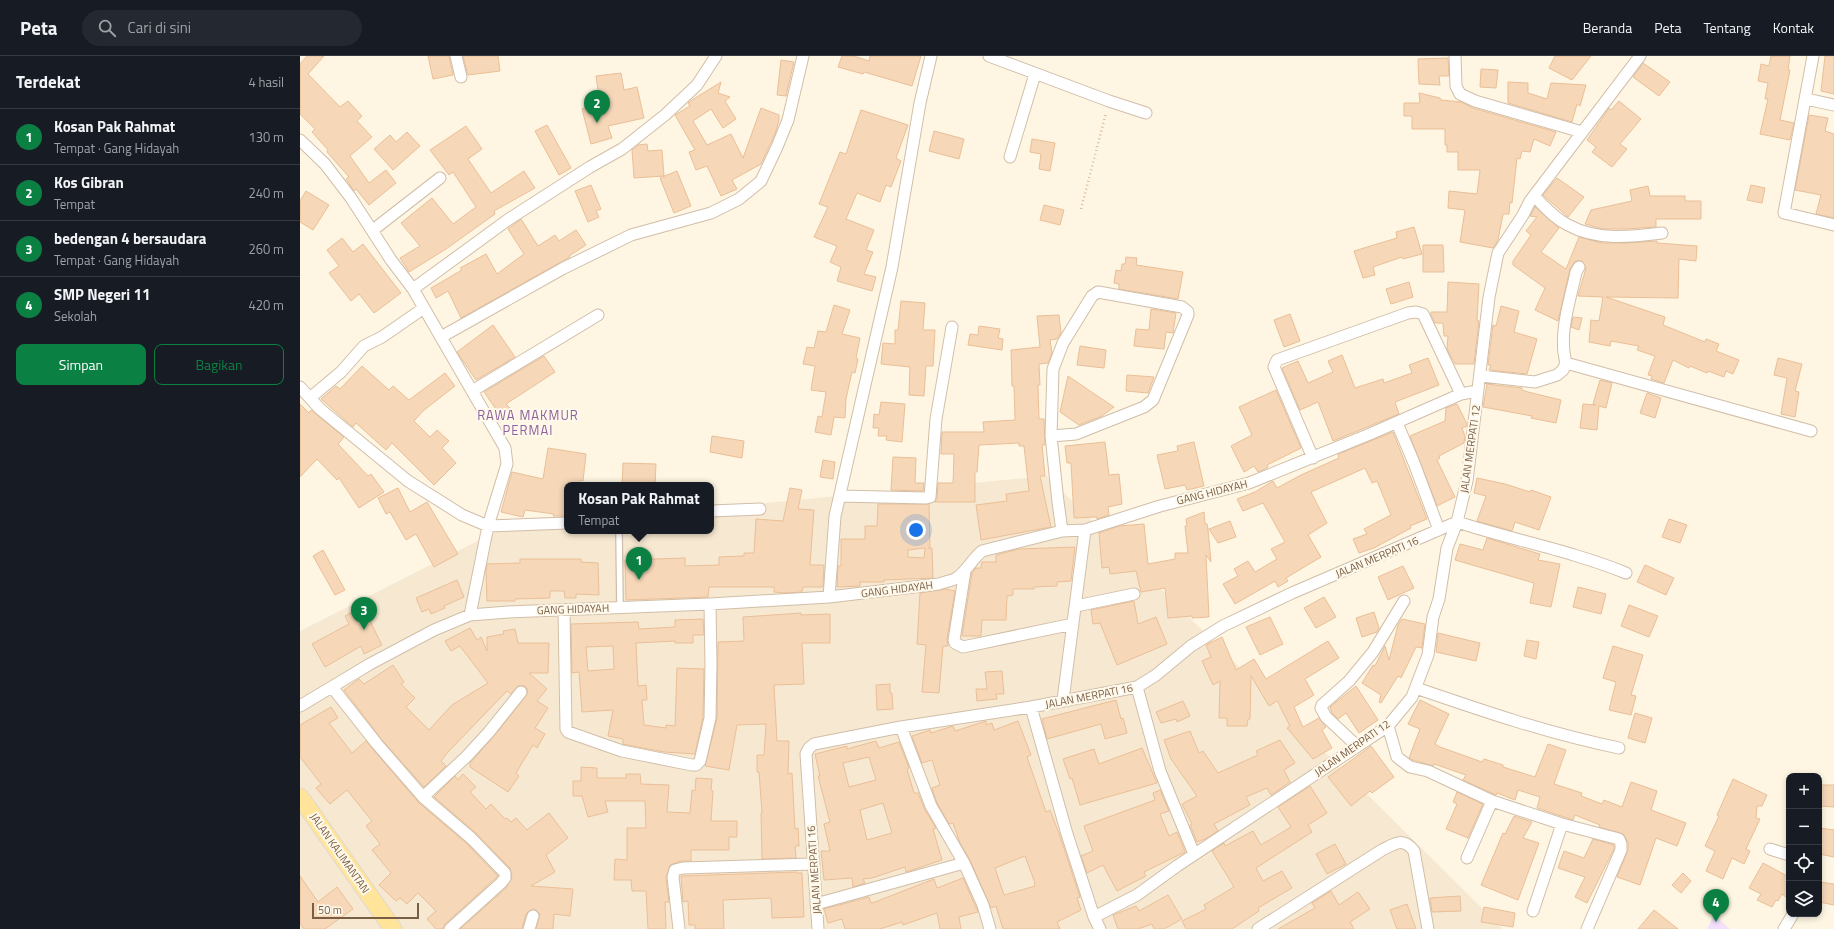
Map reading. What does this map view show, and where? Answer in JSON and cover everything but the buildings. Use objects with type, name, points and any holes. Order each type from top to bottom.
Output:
[{"type":"main road","name":"JALAN KALIMANTAN","points":[[302,803],[393,929]]},
{"type":"street","points":[[456,56],[461,77]]},
{"type":"street","points":[[413,289],[509,219],[590,167],[622,149],[665,116],[697,85],[716,56]]},
{"type":"street","points":[[442,337],[562,269],[631,235],[711,213],[739,199],[761,181],[777,147],[788,120],[803,56]]},
{"type":"street","points":[[829,597],[835,516],[892,267],[920,103],[931,56]]},
{"type":"street","points":[[989,56],[1109,102],[1146,113]]},
{"type":"street","points":[[1455,56],[1456,86],[1460,94],[1475,101],[1582,132]]},
{"type":"street","name":"JALAN MERPATI 12","points":[[1094,917],[1136,895],[1194,854],[1388,726],[1412,696],[1428,655],[1447,548],[1457,522],[1467,481],[1477,391],[1481,376],[1489,297],[1498,253],[1523,215],[1530,201],[1640,56]]},
{"type":"street","points":[[1813,56],[1784,213],[1834,225]]},
{"type":"street","points":[[1010,158],[1035,74]]},
{"type":"street","points":[[1806,99],[1834,105]]},
{"type":"street","points":[[300,140],[325,164],[351,198],[391,260],[413,289],[505,448],[507,464],[488,526],[470,615]]},
{"type":"street","points":[[373,230],[440,178]]},
{"type":"street","points":[[1534,197],[1566,225],[1591,235],[1626,236],[1662,233]]},
{"type":"street","points":[[1481,376],[1535,382],[1557,375],[1563,370],[1566,363],[1563,350],[1566,324],[1576,272],[1579,267]]},
{"type":"street","points":[[1051,436],[1076,434],[1144,407],[1153,400],[1188,312],[1182,307],[1103,292],[1095,293],[1063,343],[1053,369],[1051,436],[1062,531]]},
{"type":"street","points":[[311,397],[341,372],[364,346],[382,337],[424,308]]},
{"type":"street","points":[[1313,458],[1274,367],[1277,360],[1349,333],[1416,312],[1423,314],[1461,394]]},
{"type":"street","points":[[472,391],[598,315]]},
{"type":"street","points":[[840,496],[926,498],[930,496],[935,432],[952,327]]},
{"type":"street","points":[[1566,363],[1708,404],[1812,431]]},
{"type":"street","points":[[300,387],[311,397],[320,409],[408,481],[462,515],[488,526],[564,523]]},
{"type":"street","name":"GANG HIDAYAH","points":[[300,706],[370,664],[434,630],[470,615],[829,597],[939,584],[955,579],[965,571],[973,559],[982,551],[1062,531],[1085,530],[1160,506],[1249,483],[1313,458],[1461,394],[1477,391]]},
{"type":"street","points":[[1396,423],[1414,463],[1439,530]]},
{"type":"street","points":[[714,511],[760,509]]},
{"type":"street","points":[[1457,522],[1500,536],[1605,565],[1626,573]]},
{"type":"street","name":"JALAN MERPATI 16","points":[[818,929],[806,754],[809,748],[814,744],[901,727],[1031,707],[1137,687],[1156,675],[1191,646],[1223,626],[1292,593],[1457,522]]},
{"type":"street","points":[[1063,700],[1085,530]]},
{"type":"street","points":[[965,571],[954,640],[955,643],[963,647],[1073,624]]},
{"type":"street","points":[[1076,606],[1134,594]]},
{"type":"street","points":[[1357,746],[1326,717],[1320,708],[1349,681],[1373,652],[1404,601]]},
{"type":"street","points":[[564,610],[566,729],[568,732],[622,751],[696,765],[700,761],[710,718],[710,604]]},
{"type":"street","points":[[332,687],[377,744],[423,797],[471,838],[505,873],[505,878],[501,883],[450,929]]},
{"type":"street","points":[[1137,687],[1160,771],[1194,854]]},
{"type":"street","points":[[1416,688],[1512,720],[1591,743],[1619,748]]},
{"type":"street","points":[[423,797],[467,756],[489,732],[521,692]]},
{"type":"street","points":[[1031,707],[1067,834],[1094,917],[1100,929]]},
{"type":"street","points":[[1388,726],[1397,757],[1410,767],[1428,771],[1492,801],[1562,824],[1619,839],[1621,850],[1587,929]]},
{"type":"street","points":[[901,727],[931,806],[964,863],[983,905],[990,929]]},
{"type":"street","points":[[1467,858],[1492,801]]},
{"type":"street","points":[[1533,911],[1562,824]]},
{"type":"street","points":[[1258,929],[1382,850],[1396,843],[1403,842],[1409,844],[1414,851],[1428,929]]},
{"type":"street","points":[[1770,849],[1786,854]]},
{"type":"street","points":[[816,904],[964,863]]},
{"type":"street","points":[[679,929],[673,877],[675,870],[683,868],[814,864]]},
{"type":"street","points":[[529,929],[534,916]]},
{"type":"street","points":[[1784,929],[1791,917]]},
{"type":"lane","points":[[619,534],[620,608]]},
{"type":"path","points":[[1081,209],[1109,102]]},
{"type":"shaded area","points":[[1047,476],[1503,929],[300,929],[300,631],[505,527],[564,521],[564,534],[714,534],[714,508]]},
{"type":"shaded area","points":[[1714,915],[1730,929],[1707,929]]},
{"type":"place","name":"Kos Gibran","points":[[597,123]]},
{"type":"place","name":"Kosan Pak Rahmat","points":[[639,580]]},
{"type":"place","name":"bedengan 4 bersaudara","points":[[364,630]]},
{"type":"place","name":"SMP Negeri 11","points":[[1716,922]]},
{"type":"district","name":"RAWA MAKMUR PERMAI","points":[[528,422]]}]
